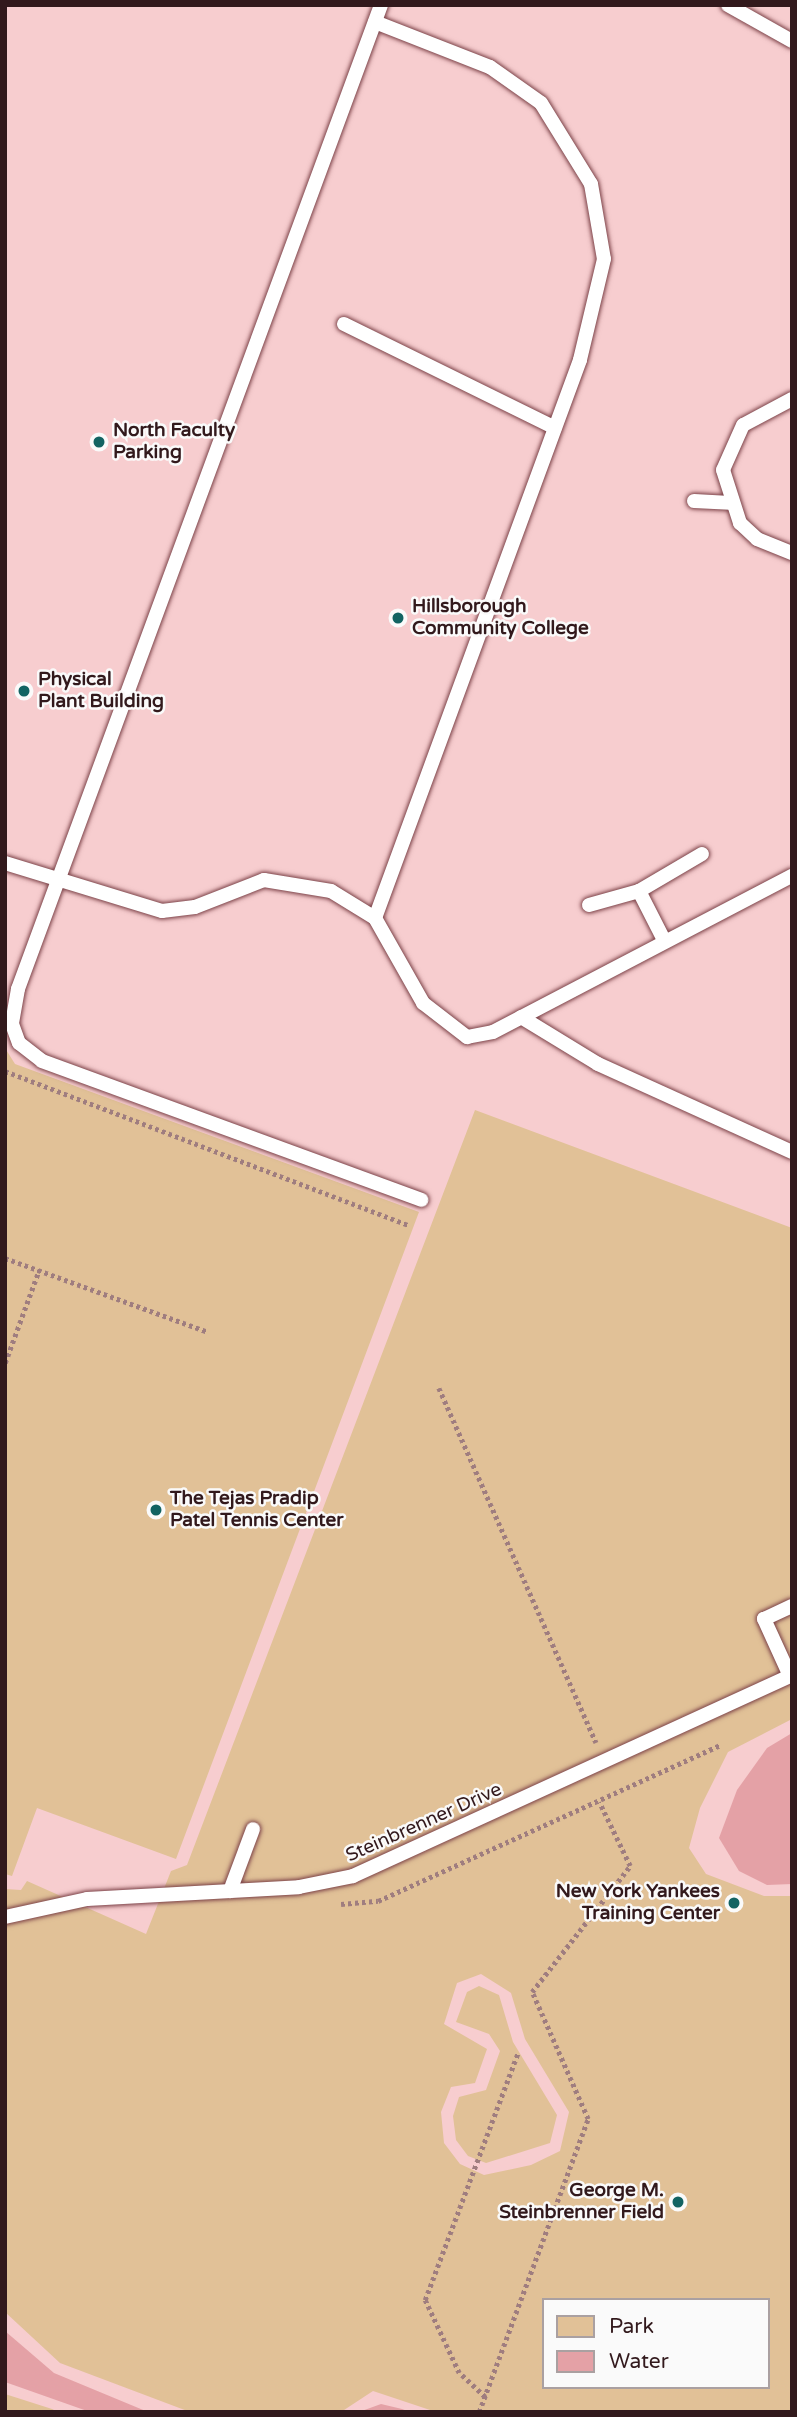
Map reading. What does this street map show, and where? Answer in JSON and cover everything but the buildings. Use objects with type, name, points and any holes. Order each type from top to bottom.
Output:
[{"type":"lane","points":[[381,5],[15,1000],[15,1035],[26,1050],[421,1200]]},
{"type":"lane","points":[[728,5],[792,41]]},
{"type":"lane","points":[[375,22],[508,77],[556,119],[581,161],[598,209],[601,286],[555,428],[375,918]]},
{"type":"lane","points":[[344,324],[555,428]]},
{"type":"lane","points":[[792,399],[763,409],[730,444],[723,470],[730,503],[758,539],[792,553]]},
{"type":"lane","points":[[694,501],[730,503]]},
{"type":"lane","points":[[589,905],[639,891],[702,854]]},
{"type":"lane","points":[[5,863],[162,911],[195,907],[264,880],[298,881],[344,896],[375,918],[423,1003],[443,1023],[467,1037],[522,1017],[664,940],[792,876]]},
{"type":"lane","points":[[639,891],[664,940]]},
{"type":"lane","points":[[522,1017],[598,1064],[792,1152]]},
{"type":"lane","points":[[791,1676],[764,1619],[792,1606]]},
{"type":"lane","name":"Steinbrenner Drive","points":[[5,1917],[87,1899],[299,1887],[374,1869],[791,1676]]},
{"type":"lane","points":[[230,1891],[253,1829]]},
{"type":"path","points":[[5,1071],[408,1226]]},
{"type":"path","points":[[5,1258],[208,1332]]},
{"type":"path","points":[[5,1363],[39,1270]]},
{"type":"path","points":[[439,1388],[596,1743]]},
{"type":"path","points":[[341,1904],[378,1901],[721,1745]]},
{"type":"path","points":[[479,2412],[589,2119],[532,1992],[630,1866],[599,1802]]},
{"type":"path","points":[[485,2397],[459,2373],[425,2300],[517,2052]]},
{"type":"green space","name":"The Tejas Pradip Patel Tennis Center","points":[[5,1048],[15,1064],[419,1212],[176,1859],[37,1808],[12,1876],[5,1874]]},
{"type":"green space","points":[[475,1110],[792,1228],[792,1719],[728,1752],[700,1808],[689,1848],[706,1874],[764,1896],[792,1896],[792,2412],[436,2412],[373,2391],[341,2412],[190,2412],[60,2363],[5,2312],[5,1889],[21,1890],[27,1881],[146,1934],[171,1871],[187,1865]],"holes":[[[481,1974],[511,1993],[525,2039],[569,2112],[560,2151],[531,2165],[484,2175],[460,2164],[444,2143],[441,2112],[451,2087],[475,2083],[487,2049],[444,2024],[457,1983]]]},
{"type":"green space","points":[[479,1986],[499,1995],[513,2042],[557,2115],[550,2143],[486,2163],[468,2156],[456,2140],[453,2116],[459,2097],[486,2090],[500,2051],[489,2034],[456,2022],[467,1992]]},
{"type":"green space","points":[[5,2394],[52,2409],[58,2412],[5,2412]]},
{"type":"water","points":[[792,1733],[792,1884],[767,1885],[739,1871],[719,1838],[737,1790],[767,1748]]},
{"type":"water","points":[[5,2331],[54,2373],[148,2412],[90,2412],[5,2382]]},
{"type":"water","points":[[381,2404],[402,2409],[410,2412],[359,2412]]},
{"type":"place","name":"North Faculty Parking","points":[[99,442]]},
{"type":"place","name":"Hillsborough Community College","points":[[398,618]]},
{"type":"place","name":"Physical Plant Building","points":[[24,691]]},
{"type":"place","name":"The Tejas Pradip Patel Tennis Center","points":[[156,1510]]},
{"type":"place","name":"New York Yankees Training Center","points":[[734,1903]]},
{"type":"place","name":"George M. Steinbrenner Field","points":[[678,2202]]}]
